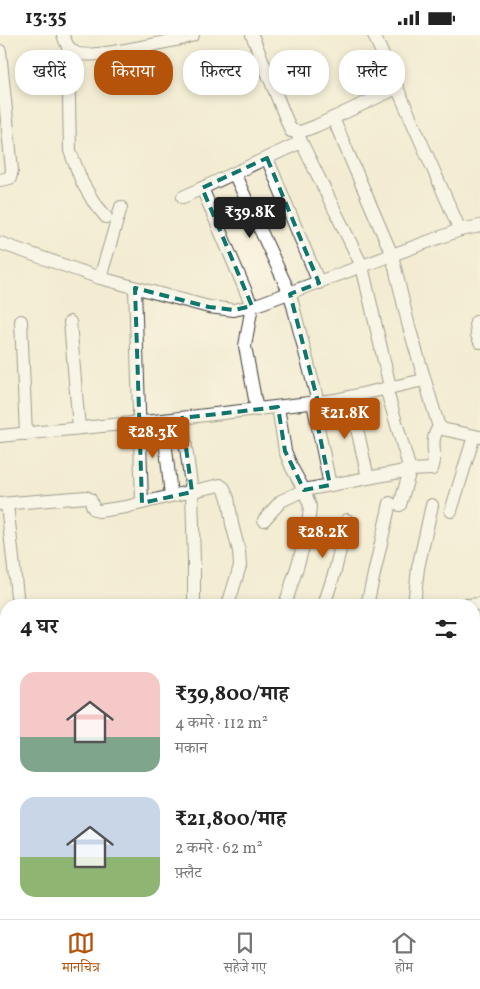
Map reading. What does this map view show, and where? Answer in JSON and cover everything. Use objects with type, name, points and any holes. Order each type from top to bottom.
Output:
[{"type":"street","points":[[63,35],[68,48],[70,151],[82,182],[93,201],[106,217]]},
{"type":"street","points":[[68,48],[78,54],[102,54],[193,35]]},
{"type":"street","points":[[252,35],[291,131],[298,137],[362,266],[388,388],[410,470],[395,504],[369,599]]},
{"type":"street","points":[[374,35],[381,50]]},
{"type":"street","points":[[0,51],[4,139],[12,170],[10,178],[0,180]]},
{"type":"street","points":[[183,197],[267,158],[298,137],[300,132],[380,95]]},
{"type":"street","points":[[401,95],[460,230]]},
{"type":"street","points":[[264,520],[281,501],[304,490],[410,470],[429,470],[433,467],[434,437],[439,427],[409,327],[392,255],[333,118]]},
{"type":"street","points":[[267,158],[319,283]]},
{"type":"street","points":[[234,173],[290,294],[315,403],[330,485]]},
{"type":"street","points":[[202,188],[252,306],[245,346],[258,410]]},
{"type":"street","points":[[100,278],[121,207]]},
{"type":"street","points":[[0,243],[100,278],[209,307],[234,310],[290,294],[460,230],[480,226]]},
{"type":"street","points":[[135,288],[142,503]]},
{"type":"street","points":[[20,321],[26,434]]},
{"type":"street","points":[[480,321],[476,322],[476,335],[480,341]]},
{"type":"street","points":[[70,322],[79,428]]},
{"type":"street","points":[[0,436],[315,403],[424,380]]},
{"type":"street","points":[[350,397],[368,478]]},
{"type":"street","points":[[278,407],[285,451],[310,506],[308,528],[287,599]]},
{"type":"street","points":[[182,418],[192,492],[194,599]]},
{"type":"street","points":[[163,420],[171,496]]},
{"type":"street","points":[[439,427],[477,437],[451,511]]},
{"type":"street","points":[[17,599],[4,504],[86,497],[90,499],[95,510],[99,511],[126,507],[220,485],[224,488],[228,498],[239,551],[240,566],[230,599]]},
{"type":"street","points":[[415,599],[418,569],[432,505]]},
{"type":"street","points":[[326,599],[335,571],[347,520]]},
{"type":"highlighted area","points":[[267,158],[319,283],[290,294],[318,402],[313,403],[330,485],[304,490],[285,451],[278,407],[182,418],[192,492],[142,503],[135,288],[209,307],[234,310],[252,306],[202,188]]}]
